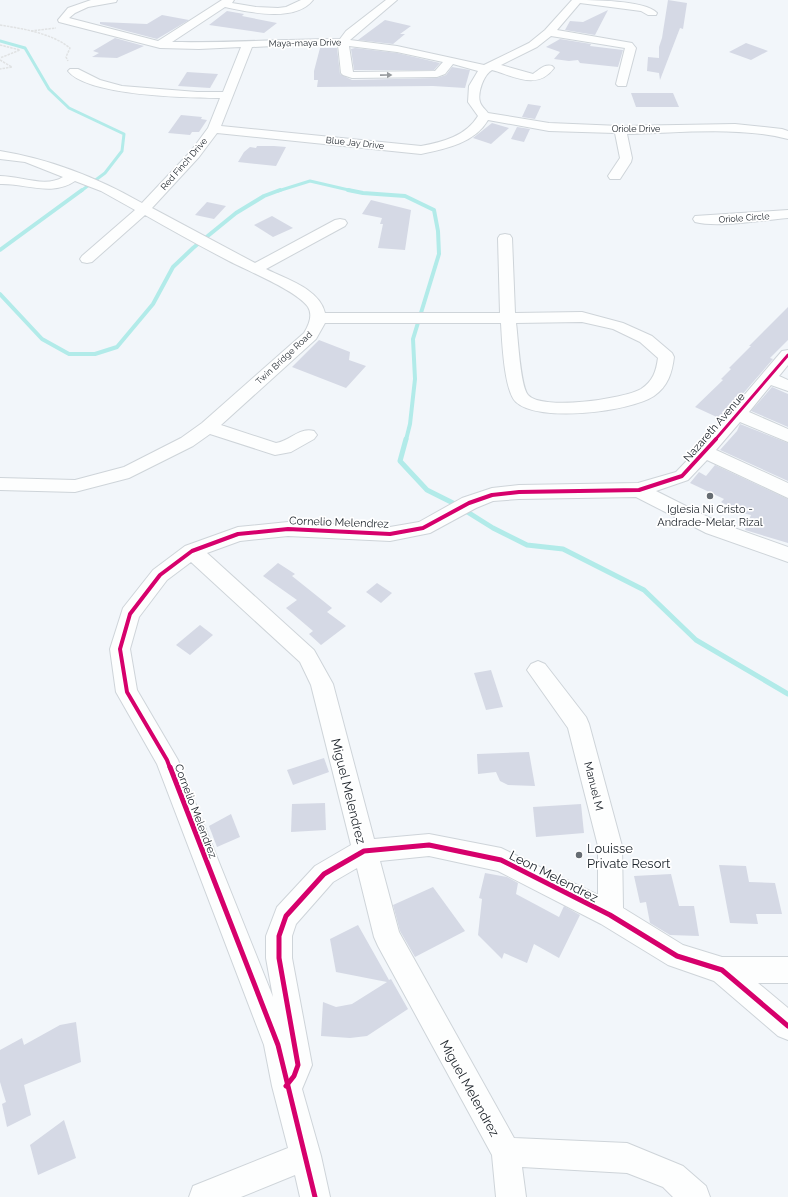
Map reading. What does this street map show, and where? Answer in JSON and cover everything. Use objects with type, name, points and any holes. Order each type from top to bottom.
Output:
[{"type":"street","name":"Maya-maya Drive","points":[[112,0],[94,2],[75,8],[66,14],[63,20],[160,45],[199,46],[294,42],[343,42],[397,49],[533,78],[537,77],[548,68]]},
{"type":"street","points":[[160,45],[226,2],[272,12],[285,11],[302,5],[308,0]]},
{"type":"street","points":[[392,0],[350,33],[343,42],[347,73],[352,75],[437,74],[441,72],[450,60]]},
{"type":"street","points":[[484,116],[474,102],[475,86],[488,68],[533,45],[549,32],[578,0],[644,8],[652,13]]},
{"type":"street","points":[[549,32],[628,45],[631,48],[622,84]]},
{"type":"street","name":"Red Finch Drive","points":[[87,259],[143,210],[195,154],[214,129],[247,45]]},
{"type":"street","points":[[74,71],[96,84],[122,89],[197,95],[228,95]]},
{"type":"street","name":"Blue Jay Drive","points":[[214,129],[421,150],[440,147],[466,135],[476,129],[484,116]]},
{"type":"street","name":"Oriole Drive","points":[[484,116],[549,126],[620,130],[735,128],[778,132],[788,135]]},
{"type":"street","points":[[615,176],[625,162],[626,158],[620,130]]},
{"type":"street","name":"Twin Bridge Road","points":[[0,156],[27,159],[106,188],[143,210],[297,290],[311,299],[318,310],[319,318],[316,328],[310,336],[208,427],[187,442],[128,472],[75,486],[0,484]]},
{"type":"street","points":[[0,180],[15,180],[55,185],[64,183],[75,177]]},
{"type":"street","name":"Oriole Circle","points":[[700,220],[726,220],[788,214]]},
{"type":"street","points":[[257,268],[340,223]]},
{"type":"street","points":[[319,318],[508,318],[582,317],[618,326],[646,339],[666,357],[663,376],[646,393],[616,403],[559,409],[536,407],[521,399],[516,388],[508,318],[505,238]]},
{"type":"street","name":"Nazareth Avenue","points":[[639,490],[682,476],[705,452],[788,355]]},
{"type":"street","points":[[768,378],[788,386]]},
{"type":"street","points":[[738,414],[788,436]]},
{"type":"street","points":[[208,427],[275,449],[286,448],[308,435]]},
{"type":"street","points":[[705,452],[788,491]]},
{"type":"street","points":[[639,490],[713,528],[788,555]]},
{"type":"street","name":"Cornelio Melendrez","points":[[315,1197],[306,1156],[286,1086],[278,1045],[167,760],[127,692],[120,649],[130,614],[160,576],[192,551],[238,534],[288,529],[390,534],[423,528],[444,518],[469,503],[492,495],[519,492],[639,490]]},
{"type":"street","name":"Miguel Melendrez","points":[[192,551],[307,656],[322,684],[387,937],[506,1152],[511,1197]]},
{"type":"street","name":"Manuel M","points":[[538,670],[578,724],[610,846],[610,915]]},
{"type":"street","name":"Leon Melendrez","points":[[286,1086],[294,1076],[298,1065],[279,958],[279,936],[286,916],[324,874],[364,851],[429,845],[501,860],[610,915],[677,956],[722,970],[788,1026]]},
{"type":"street","points":[[722,970],[788,970]]},
{"type":"street","points":[[506,1152],[627,1158],[673,1176],[695,1197]]},
{"type":"street","points":[[204,1197],[306,1156]]},
{"type":"path","points":[[0,25],[25,29],[61,41],[70,48],[66,57],[74,71]]},
{"type":"path","points":[[0,44],[20,50],[0,59]]},
{"type":"path","points":[[0,59],[12,67],[0,69]]},
{"type":"building","points":[[668,0],[687,3],[683,29],[680,28],[660,80],[659,73],[647,71],[648,57],[659,58],[659,47],[662,38]]},
{"type":"building","points":[[608,10],[595,35],[565,30],[570,21],[583,22]]},
{"type":"building","points":[[227,11],[244,14],[242,16],[277,23],[264,33],[209,25]]},
{"type":"building","points":[[162,15],[189,20],[157,39],[100,24],[100,22],[147,24]]},
{"type":"building","points":[[385,20],[411,26],[400,34],[405,34],[393,44],[358,40]]},
{"type":"building","points":[[115,38],[144,46],[117,58],[92,57],[99,53],[93,51]]},
{"type":"building","points":[[560,39],[591,44],[590,46],[623,50],[618,67],[580,63],[578,60],[569,61],[554,59],[560,52],[546,47]]},
{"type":"building","points":[[746,43],[768,51],[751,60],[729,52]]},
{"type":"building","points":[[320,48],[337,48],[340,74],[352,80],[437,78],[446,75],[452,67],[470,70],[465,88],[433,86],[317,87],[318,80],[314,80],[314,71]]},
{"type":"building","points":[[355,48],[397,53],[440,63],[434,70],[354,70],[351,49]]},
{"type":"building","points":[[187,72],[218,74],[210,88],[178,86]]},
{"type":"building","points":[[631,93],[673,93],[679,107],[636,107]]},
{"type":"building","points":[[528,104],[541,106],[535,119],[522,117]]},
{"type":"building","points":[[181,115],[202,117],[201,119],[207,120],[199,132],[192,132],[190,135],[168,133]]},
{"type":"building","points":[[492,123],[509,128],[491,144],[473,138]]},
{"type":"building","points":[[517,127],[530,129],[524,142],[511,139]]},
{"type":"building","points":[[257,146],[286,147],[276,166],[238,162],[244,152],[250,147],[256,148]]},
{"type":"building","points":[[371,200],[411,210],[405,250],[378,248],[383,224],[380,224],[382,218],[362,214]]},
{"type":"building","points":[[207,202],[226,206],[214,219],[195,215]]},
{"type":"building","points":[[272,216],[293,228],[273,237],[254,225]]},
{"type":"building","points":[[788,307],[788,340],[770,358],[773,359],[721,419],[695,407],[723,380],[721,379],[731,369],[729,368]]},
{"type":"building","points":[[319,340],[350,352],[349,360],[366,366],[346,388],[292,367]]},
{"type":"building","points":[[772,387],[788,394],[788,427],[751,411]]},
{"type":"building","points":[[740,424],[788,443],[788,481],[720,450],[737,431]]},
{"type":"building","points":[[715,465],[788,499],[788,543],[745,530],[751,515],[742,513],[721,502],[724,499],[690,483],[699,472],[706,476]]},
{"type":"building","points":[[278,563],[295,574],[292,576],[332,608],[327,612],[346,626],[321,645],[309,634],[313,631],[286,608],[297,600],[263,576]]},
{"type":"building","points":[[377,583],[392,593],[381,603],[366,592]]},
{"type":"building","points":[[200,625],[213,635],[190,655],[176,645]]},
{"type":"building","points":[[491,670],[503,707],[486,710],[474,673]]},
{"type":"building","points":[[529,752],[535,786],[508,785],[500,781],[496,772],[478,774],[477,754]]},
{"type":"building","points":[[324,758],[329,772],[293,785],[287,770]]},
{"type":"building","points":[[325,803],[326,830],[291,832],[292,804]]},
{"type":"building","points":[[581,804],[584,833],[536,837],[533,807]]},
{"type":"building","points":[[231,814],[240,837],[217,847],[209,826]]},
{"type":"building","points":[[719,865],[746,866],[749,882],[775,883],[782,914],[756,914],[758,924],[730,923]]},
{"type":"building","points":[[485,873],[507,877],[518,883],[516,894],[559,917],[564,906],[580,915],[559,958],[534,944],[527,963],[504,953],[502,959],[478,935],[482,899],[479,898]]},
{"type":"building","points":[[671,874],[679,906],[694,906],[699,936],[670,935],[650,923],[646,902],[640,903],[634,876]]},
{"type":"building","points":[[433,887],[465,931],[415,957],[400,931],[393,905]]},
{"type":"building","points":[[358,925],[389,980],[391,979],[408,1009],[367,1036],[350,1038],[321,1036],[323,1002],[336,1007],[352,1004],[387,982],[336,972],[330,939]]},
{"type":"building","points":[[76,1022],[81,1062],[24,1085],[31,1115],[7,1127],[2,1104],[6,1102],[0,1082],[0,1050],[22,1038],[24,1045],[60,1025]]},
{"type":"building","points":[[64,1120],[76,1158],[38,1175],[30,1145]]},
{"type":"waterway","points":[[0,41],[25,48],[49,89],[69,108],[124,134],[122,151],[105,173],[81,191]]},
{"type":"waterway","points":[[278,191],[310,181],[353,191]]},
{"type":"waterway","points":[[0,250],[82,190]]},
{"type":"waterway","points":[[0,294],[42,339],[69,354],[95,354],[117,347],[153,304],[173,267],[193,248],[236,213],[264,196],[280,190]]},
{"type":"waterway","points":[[348,190],[353,191]]},
{"type":"waterway","points":[[353,191],[405,196],[434,210],[438,231],[439,254],[413,339],[415,379],[410,424],[406,440]]},
{"type":"waterway","points":[[406,439],[400,461],[427,490],[453,503],[493,528],[527,545],[563,549],[644,590],[696,640],[788,694]]},
{"type":"cycle path","points":[[315,1197],[286,1083],[278,1045],[167,760],[127,692],[120,649],[130,614],[160,575],[192,551],[238,534],[288,529],[390,534],[423,528],[469,503],[492,495],[519,492],[639,490],[682,476],[705,452],[788,355]]},
{"type":"cycle path","points":[[286,1086],[294,1076],[298,1065],[279,958],[279,936],[286,916],[324,874],[364,851],[429,845],[501,860],[610,915],[677,956],[722,970],[788,1026]]},
{"type":"place","name":"Iglesia Ni Cristo - Andrade-Melar, Rizal","points":[[710,496]]},
{"type":"place","name":"Louisse Private Resort","points":[[579,855]]}]
